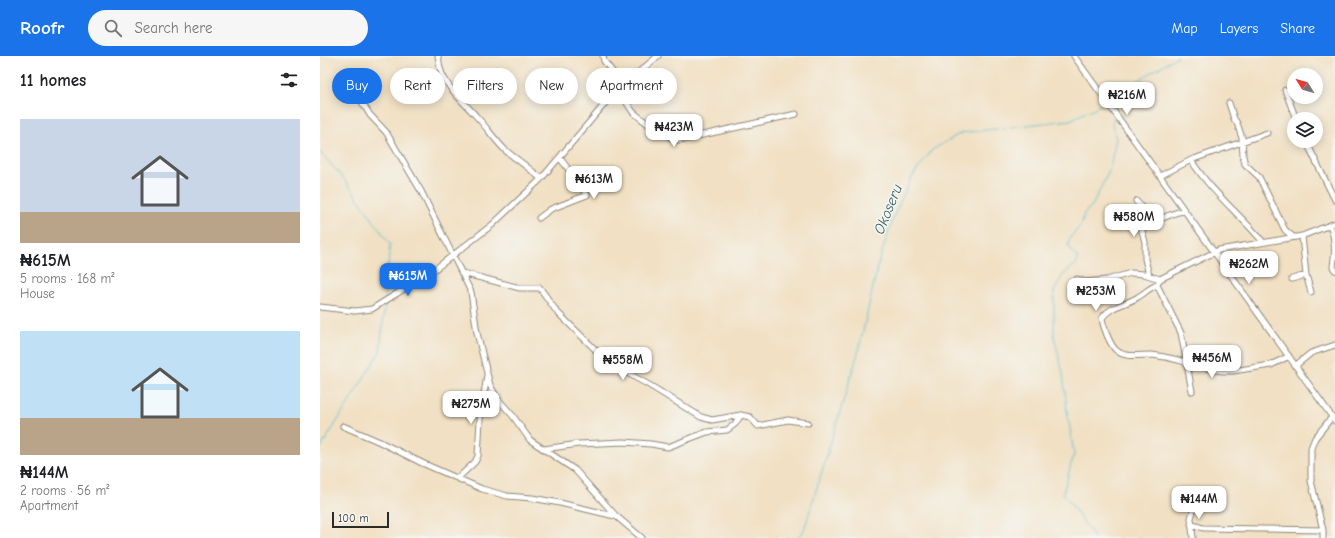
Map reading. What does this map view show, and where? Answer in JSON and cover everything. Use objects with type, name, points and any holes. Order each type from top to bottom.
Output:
[{"type":"street","points":[[438,56],[440,69],[444,77],[460,99],[495,140],[541,179]]},
{"type":"street","points":[[603,56],[604,61],[610,68]]},
{"type":"street","points":[[644,68],[658,56]]},
{"type":"street","points":[[1074,56],[1295,366],[1333,416],[1315,438],[1311,448],[1311,482],[1323,530],[1323,538]]},
{"type":"street","points":[[1285,90],[1293,112]]},
{"type":"street","points":[[1229,103],[1240,131],[1245,164],[1259,177],[1285,230],[1293,237]]},
{"type":"street","points":[[363,104],[370,115],[386,132],[421,191],[471,292],[477,333],[492,392],[513,416],[530,440],[575,470],[616,516],[642,538]]},
{"type":"street","points":[[320,306],[355,311],[372,309],[430,273],[492,225],[541,179],[605,104]]},
{"type":"street","points":[[628,104],[633,112],[648,124],[677,140],[685,140],[796,114]]},
{"type":"street","points":[[1160,176],[1191,160],[1267,133]]},
{"type":"street","points":[[1309,148],[1335,200]]},
{"type":"street","points":[[540,218],[551,208],[587,195],[560,158]]},
{"type":"street","points":[[1191,160],[1208,184],[1247,223],[1263,242]]},
{"type":"street","points":[[1136,201],[1154,220]]},
{"type":"street","points":[[1149,275],[1145,259],[1141,227],[1147,221],[1163,218],[1175,212],[1184,211]]},
{"type":"street","points":[[1077,279],[1085,282],[1108,280],[1131,273],[1160,278],[1219,250],[1302,236],[1332,224],[1334,232],[1333,267],[1335,270]]},
{"type":"street","points":[[1302,236],[1306,275],[1311,292]]},
{"type":"street","points":[[462,273],[520,288],[540,288],[557,312],[609,363],[649,385],[701,417],[712,420],[741,415],[750,417],[758,426],[788,420],[808,423]]},
{"type":"street","points":[[1292,280],[1306,275]]},
{"type":"street","points":[[1160,278],[1157,285],[1150,288],[1138,298],[1114,307],[1102,318],[1104,329],[1115,349],[1119,352],[1131,356],[1151,355],[1214,370],[1233,371],[1271,365],[1289,356]]},
{"type":"street","points":[[1157,285],[1181,333],[1192,391]]},
{"type":"street","points":[[1295,366],[1311,353],[1335,345]]},
{"type":"street","points":[[458,478],[475,462],[478,456],[479,427],[488,372]]},
{"type":"street","points":[[544,449],[579,444],[623,442],[668,447],[707,432],[727,430],[736,424],[741,415]]},
{"type":"street","points":[[343,426],[482,489],[507,496],[532,498],[560,503],[616,516]]},
{"type":"street","points":[[1193,538],[1191,518],[1196,501]]},
{"type":"street","points":[[1191,524],[1203,528],[1323,530]]},
{"type":"waterway","name":"Okoseru","points":[[1110,101],[1119,97],[1125,89],[1178,56]]},
{"type":"waterway","points":[[1115,110],[1118,97]]},
{"type":"waterway","name":"Okoseru","points":[[798,538],[804,530],[858,353],[879,261],[895,213],[912,177],[932,150],[961,133],[1070,120],[1105,103]]},
{"type":"waterway","points":[[1095,538],[1063,493],[1074,454],[1063,374],[1054,336],[1054,291],[1063,275],[1077,263],[1077,257],[1068,246],[1070,238],[1082,224],[1084,213],[1092,206],[1109,171],[1116,139],[1112,124],[1114,117]]},
{"type":"waterway","points":[[320,152],[344,179],[390,244],[385,298]]},
{"type":"waterway","points":[[320,449],[380,352],[385,303]]}]
